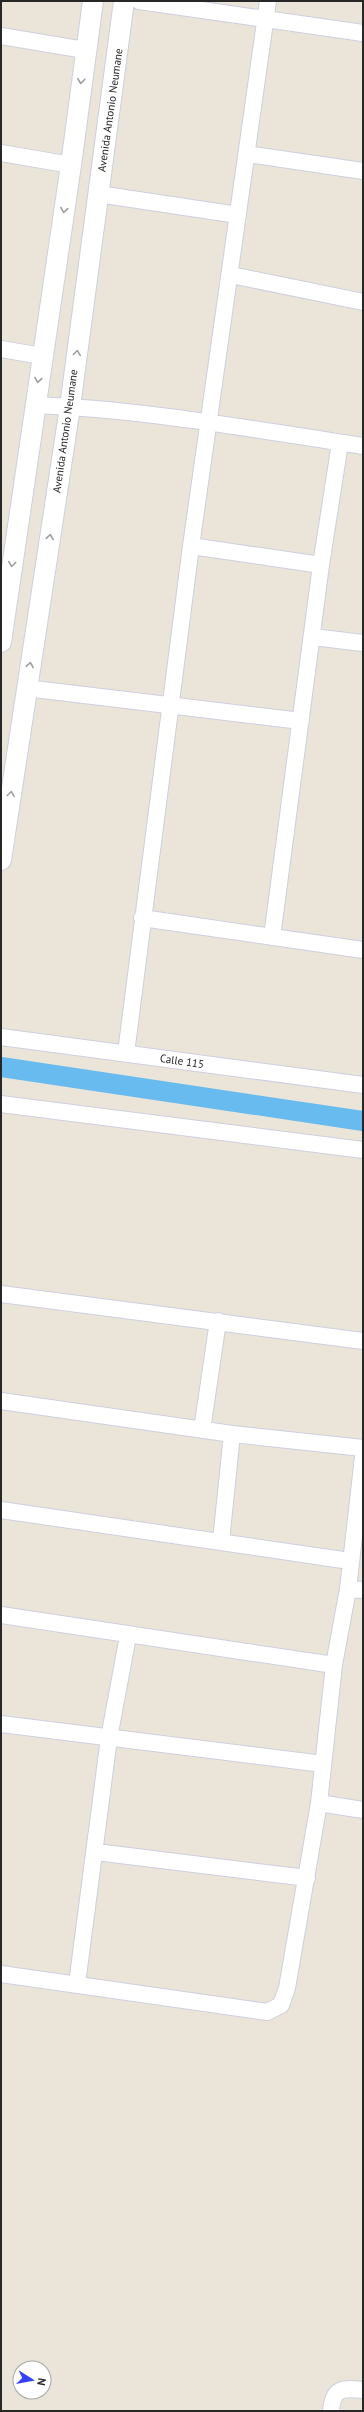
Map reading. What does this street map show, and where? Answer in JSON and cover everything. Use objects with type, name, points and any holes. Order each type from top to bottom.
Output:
[{"type":"street","points":[[1,642],[34,405],[71,165],[85,50],[93,1]]},
{"type":"street","name":"Avenida Antonio Neumane","points":[[1,860],[70,407],[124,1]]},
{"type":"street","points":[[139,1],[363,33]]},
{"type":"street","points":[[126,1053],[190,546],[231,275],[268,1]]},
{"type":"street","points":[[1,36],[85,50]]},
{"type":"street","points":[[1,154],[71,165]]},
{"type":"street","points":[[247,154],[363,171]]},
{"type":"street","points":[[98,194],[238,216]]},
{"type":"street","points":[[231,275],[363,302]]},
{"type":"street","points":[[1,349],[42,356]]},
{"type":"street","points":[[34,405],[70,407],[209,424],[363,446]]},
{"type":"street","points":[[272,937],[300,721],[313,637],[321,565],[340,443]]},
{"type":"street","points":[[190,546],[321,565]]},
{"type":"street","points":[[313,637],[363,643]]},
{"type":"street","points":[[26,688],[300,721]]},
{"type":"street","points":[[142,918],[363,950]]},
{"type":"street","name":"Calle 115","points":[[1,1037],[363,1085]]},
{"type":"street","points":[[1,1104],[363,1150]]},
{"type":"street","points":[[1,1294],[363,1341]]},
{"type":"street","points":[[202,1430],[218,1321]]},
{"type":"street","points":[[1,1401],[232,1434],[363,1448]]},
{"type":"street","points":[[221,1541],[232,1434]]},
{"type":"street","points":[[1,1974],[267,2012],[281,2005],[288,1988],[319,1803],[334,1665],[355,1590],[350,1561],[363,1457]]},
{"type":"street","points":[[1,1510],[350,1561]]},
{"type":"street","points":[[1,1615],[128,1636],[334,1665]]},
{"type":"street","points":[[77,1984],[96,1852],[109,1738],[128,1636]]},
{"type":"street","points":[[1,1724],[323,1764]]},
{"type":"street","points":[[319,1803],[363,1810]]},
{"type":"street","points":[[96,1852],[306,1878]]},
{"type":"street","points":[[331,2411],[332,2401],[337,2392],[345,2388],[363,2390]]},
{"type":"waterway","points":[[1,1067],[363,1121]]}]
